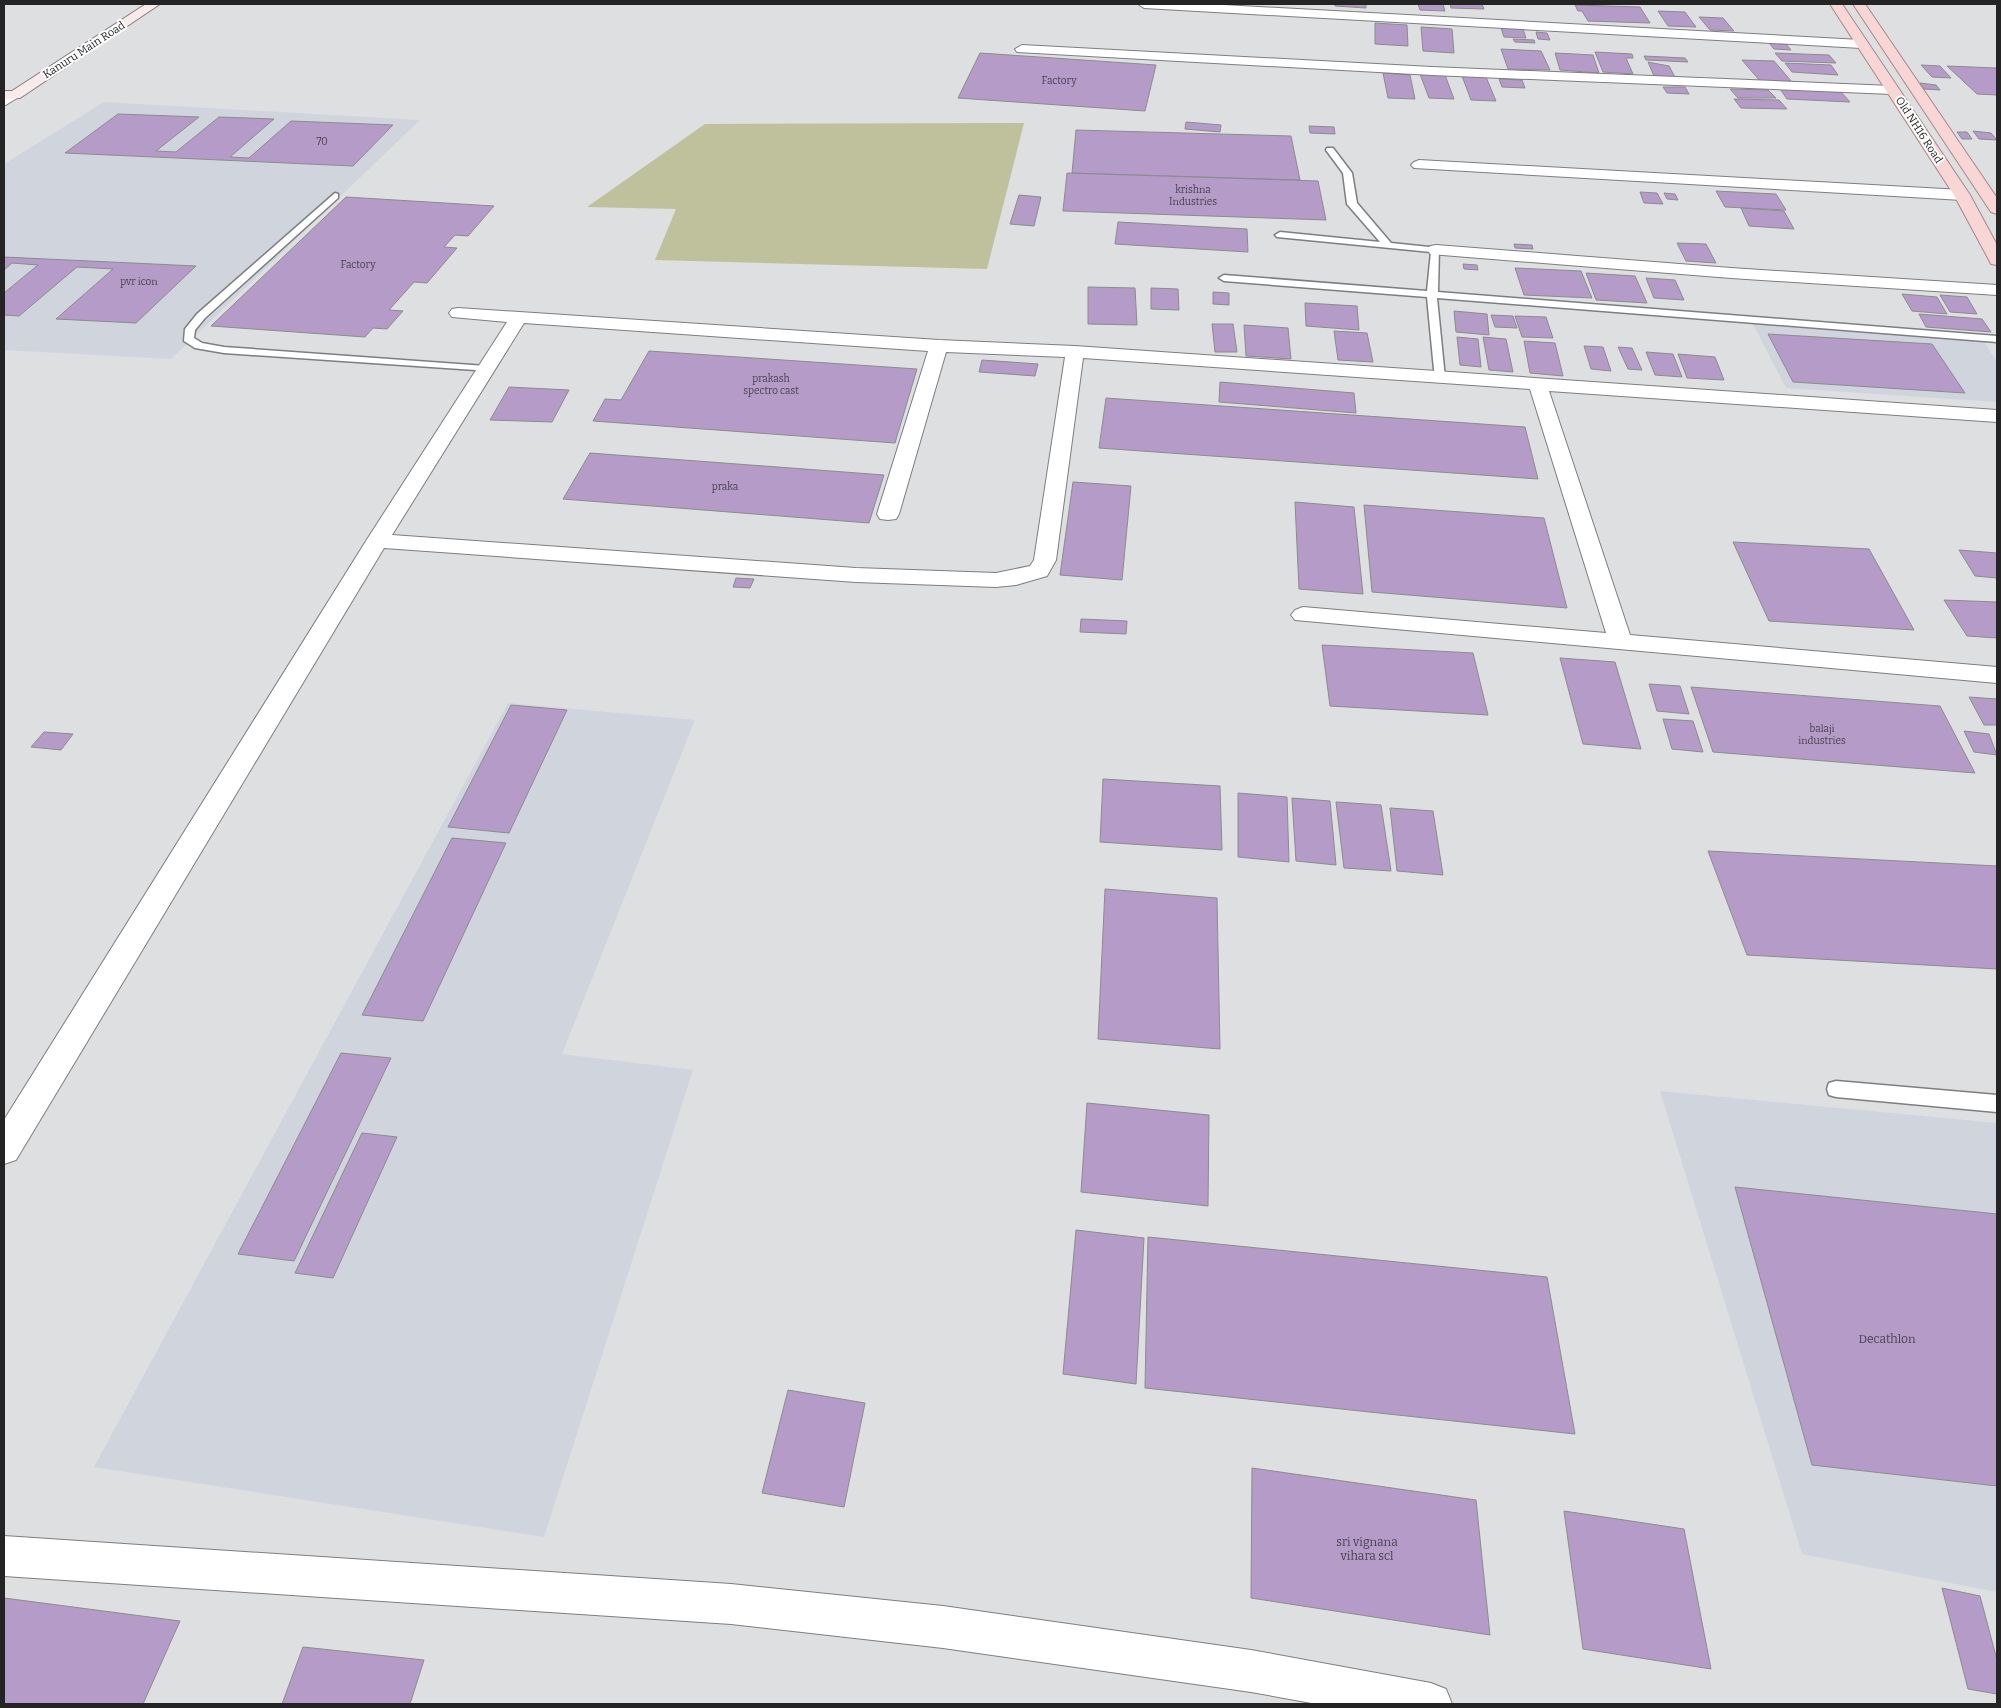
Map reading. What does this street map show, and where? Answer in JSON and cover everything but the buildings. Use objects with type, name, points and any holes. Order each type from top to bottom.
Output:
[{"type":"main road","name":"Kanuru Main Road","points":[[8,98],[154,4]]},
{"type":"main road","name":"Old NH16 Road","points":[[1836,4],[1962,195],[1997,260]]},
{"type":"main road","name":"Old NH16 Road","points":[[1859,4],[1997,209]]},
{"type":"street","points":[[1144,4],[1861,44]]},
{"type":"street","points":[[1022,49],[1432,71],[1892,90]]},
{"type":"street","points":[[1419,165],[1962,195]]},
{"type":"street","points":[[1436,250],[1731,273],[1997,290]]},
{"type":"street","points":[[458,313],[939,346],[1075,352],[1997,416]]},
{"type":"street","points":[[4,1148],[518,317]]},
{"type":"street","points":[[888,514],[939,346]]},
{"type":"street","points":[[378,541],[856,576],[996,580],[1028,575],[1039,571],[1045,560],[1075,352]]},
{"type":"street","points":[[1538,384],[1621,642]]},
{"type":"street","points":[[1303,615],[1997,675]]},
{"type":"street","points":[[4,1556],[731,1604],[943,1627],[1251,1670],[1431,1704]]},
{"type":"lane","points":[[1330,150],[1347,172],[1352,204],[1387,244]]},
{"type":"lane","points":[[335,196],[201,316],[190,329],[188,339],[200,346],[224,350],[486,369]]},
{"type":"lane","points":[[1280,234],[1436,250],[1432,296],[1439,378]]},
{"type":"lane","points":[[1224,278],[1432,296],[1997,339]]},
{"type":"lane","points":[[1836,1089],[1997,1104]]},
{"type":"shaded area","points":[[104,102],[420,120],[171,359],[4,350],[4,164]]},
{"type":"shaded area","points":[[1753,324],[1984,342],[1997,362],[1997,402],[1786,388]]},
{"type":"shaded area","points":[[508,703],[695,720],[562,1054],[693,1070],[544,1537],[94,1467]]},
{"type":"shaded area","points":[[1660,1091],[1997,1123],[1997,1592],[1802,1554]]},
{"type":"green space","points":[[1024,123],[987,269],[655,260],[676,209],[587,207],[705,124]]}]
